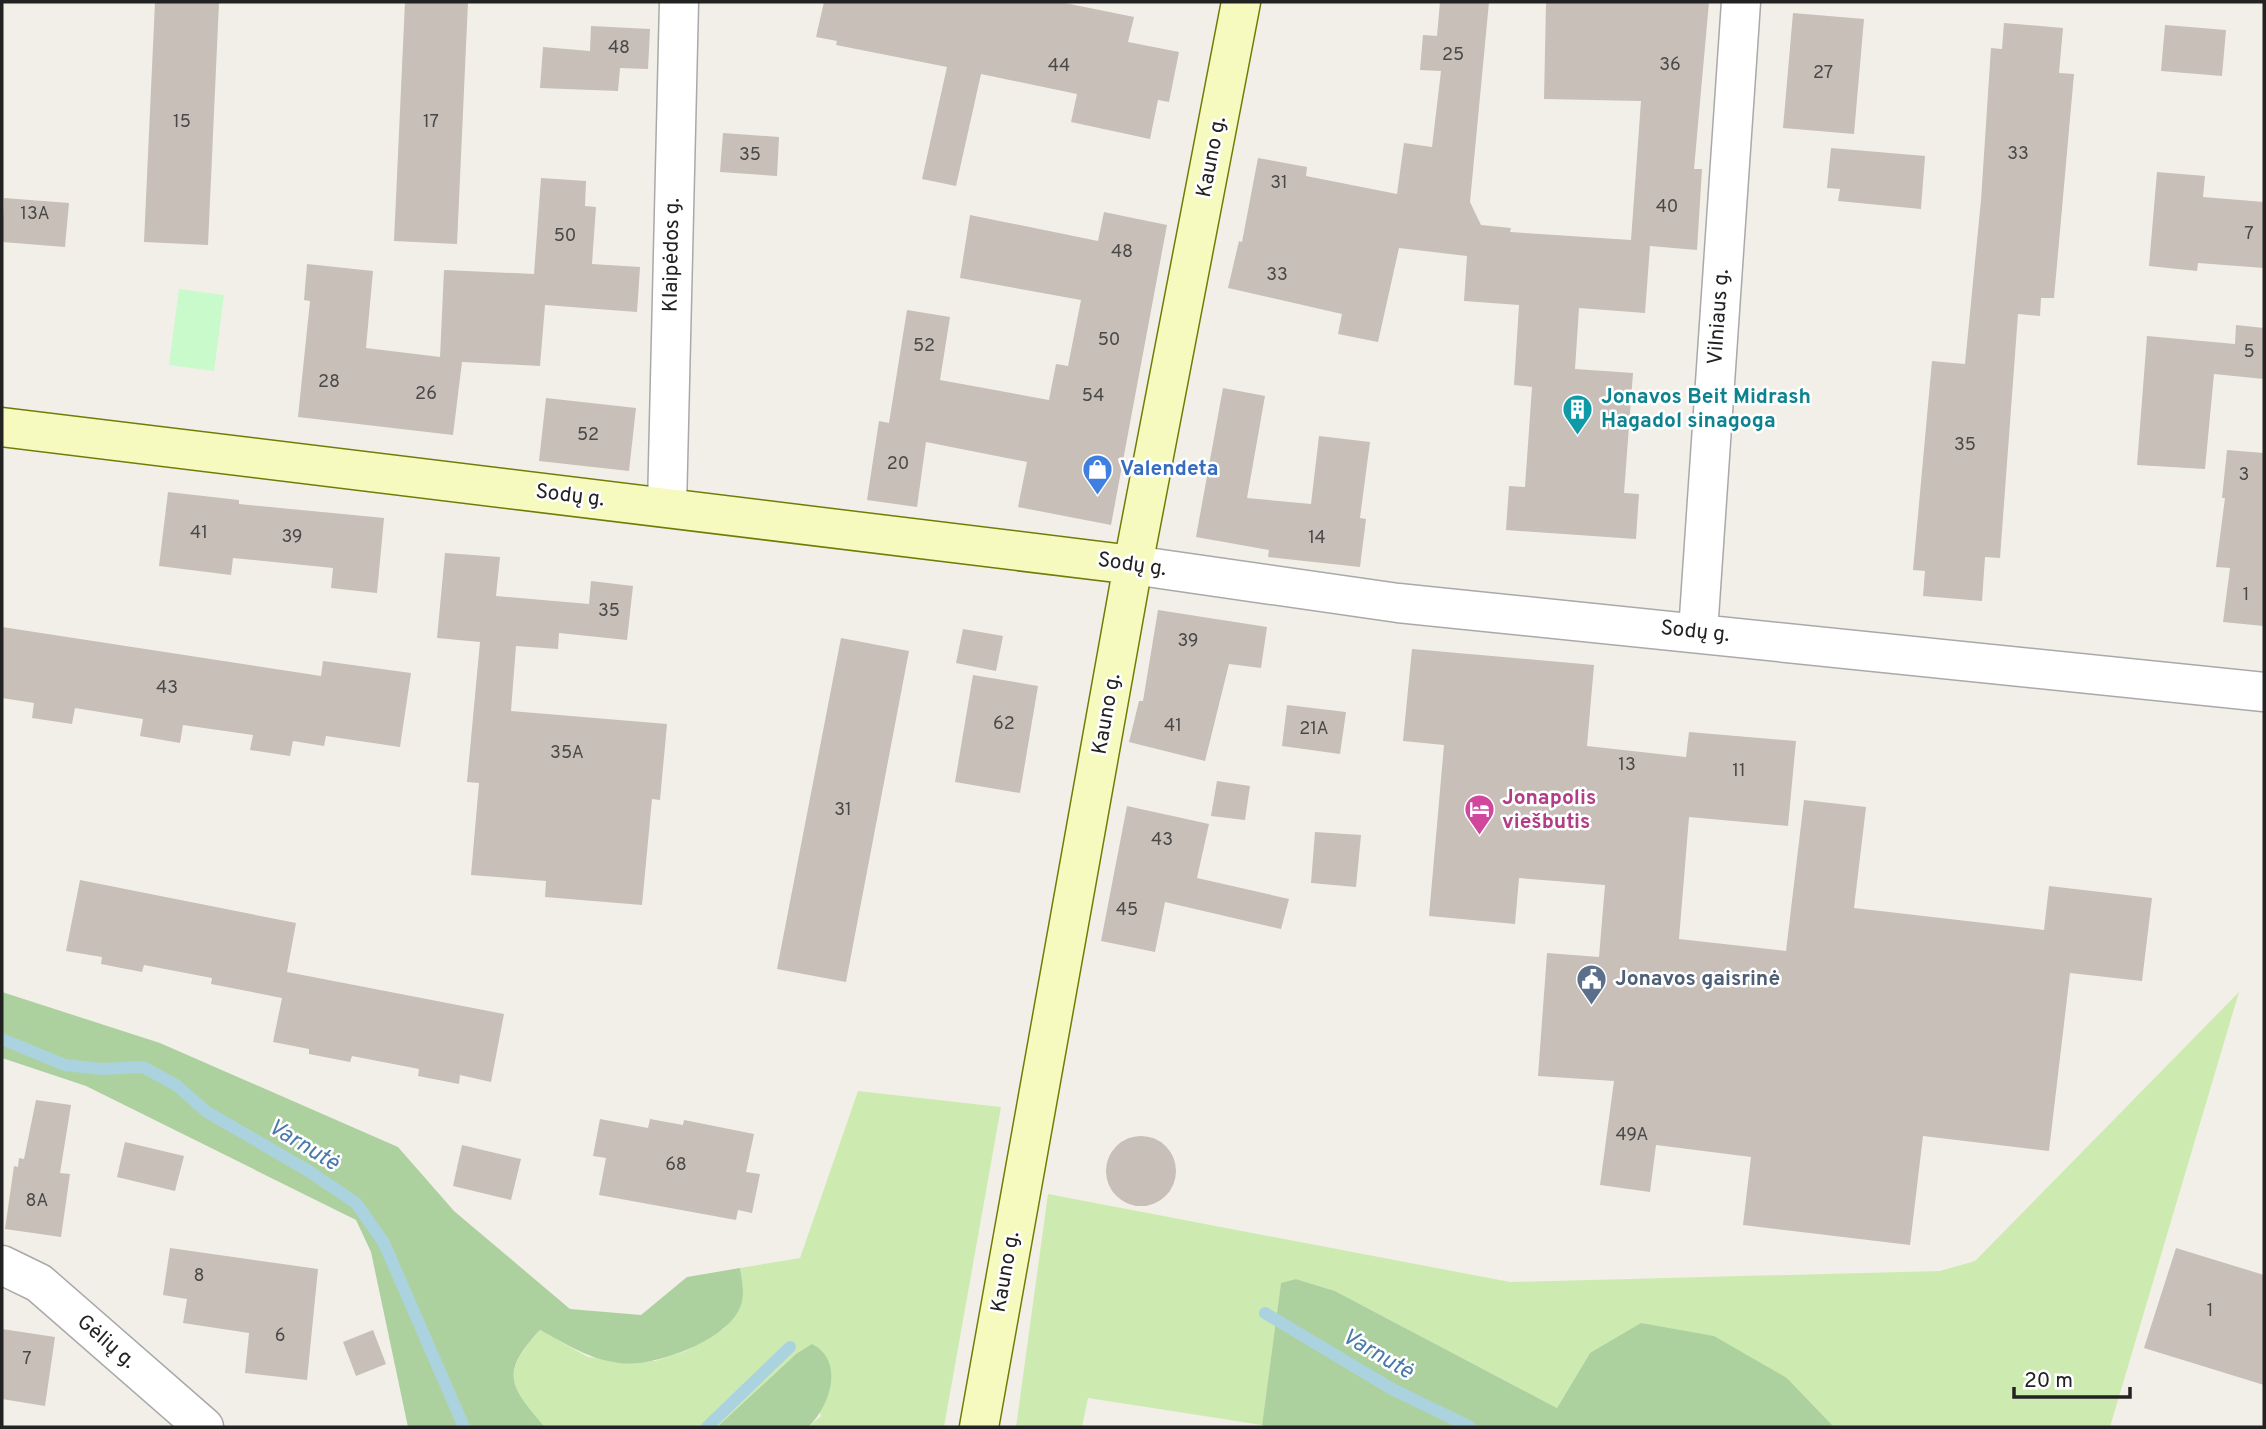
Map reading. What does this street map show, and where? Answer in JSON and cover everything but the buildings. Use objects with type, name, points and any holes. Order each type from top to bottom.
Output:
[{"type":"main road","name":"Kauno g.","points":[[979,1427],[1133,565],[1241,2]]},
{"type":"main road","name":"Sodų g.","points":[[2,427],[1133,565]]},
{"type":"street","name":"Klaipėdos g.","points":[[667,507],[679,2]]},
{"type":"street","name":"Vilniaus g.","points":[[1698,632],[1741,2]]},
{"type":"street","name":"Sodų g.","points":[[1133,565],[1398,603],[2264,692]]},
{"type":"street","name":"Gėlių g.","points":[[2,1265],[38,1283],[204,1427]]},
{"type":"green space","points":[[179,289],[224,295],[214,371],[169,365]]},
{"type":"green space","points":[[2,992],[160,1043],[398,1147],[454,1211],[570,1309],[641,1315],[687,1277],[740,1268],[743,1291],[741,1305],[734,1318],[707,1340],[689,1349],[651,1361],[619,1363],[598,1358],[540,1330],[519,1358],[514,1369],[514,1380],[524,1401],[545,1427],[408,1427],[371,1252],[356,1220],[86,1086],[2,1058]]},
{"type":"green space","points":[[2239,992],[2110,1427],[1834,1427],[1787,1378],[1590,1353],[1557,1408],[1335,1291],[1296,1279],[1281,1284],[1262,1425],[1088,1398],[1082,1427],[1016,1427],[1048,1194],[1510,1282],[1940,1271],[1975,1261]]},
{"type":"green space","points":[[858,1091],[1001,1107],[944,1427],[808,1427],[821,1416],[796,1354],[717,1427],[545,1427],[523,1401],[514,1380],[519,1358],[540,1330],[588,1357],[655,1361],[686,1351],[725,1328],[743,1287],[740,1268],[800,1258]]},
{"type":"green space","points":[[1296,1279],[1335,1291],[1557,1408],[1590,1353],[1641,1323],[1714,1336],[1787,1378],[1834,1427],[1269,1427],[1262,1425],[1281,1283]]},
{"type":"green space","points":[[812,1344],[829,1361],[831,1385],[816,1419],[808,1427],[717,1427],[796,1354]]},
{"type":"waterway","name":"Varnutė","points":[[2,1039],[65,1065],[102,1069],[143,1067],[176,1085],[207,1112],[307,1170],[356,1203],[384,1243],[464,1427]]},
{"type":"waterway","name":"Varnutė","points":[[1265,1313],[1392,1389],[1470,1427]]},
{"type":"waterway","name":"Varnutė","points":[[707,1427],[790,1347]]},
{"type":"place","name":"Jonavos Beit Midrash Hagadol sinagoga","points":[[1578,436]]},
{"type":"place","name":"Valendeta","points":[[1097,496]]},
{"type":"place","name":"Jonapolis viešbutis","points":[[1479,837]]},
{"type":"place","name":"Jonavos gaisrinė","points":[[1592,1006]]}]
